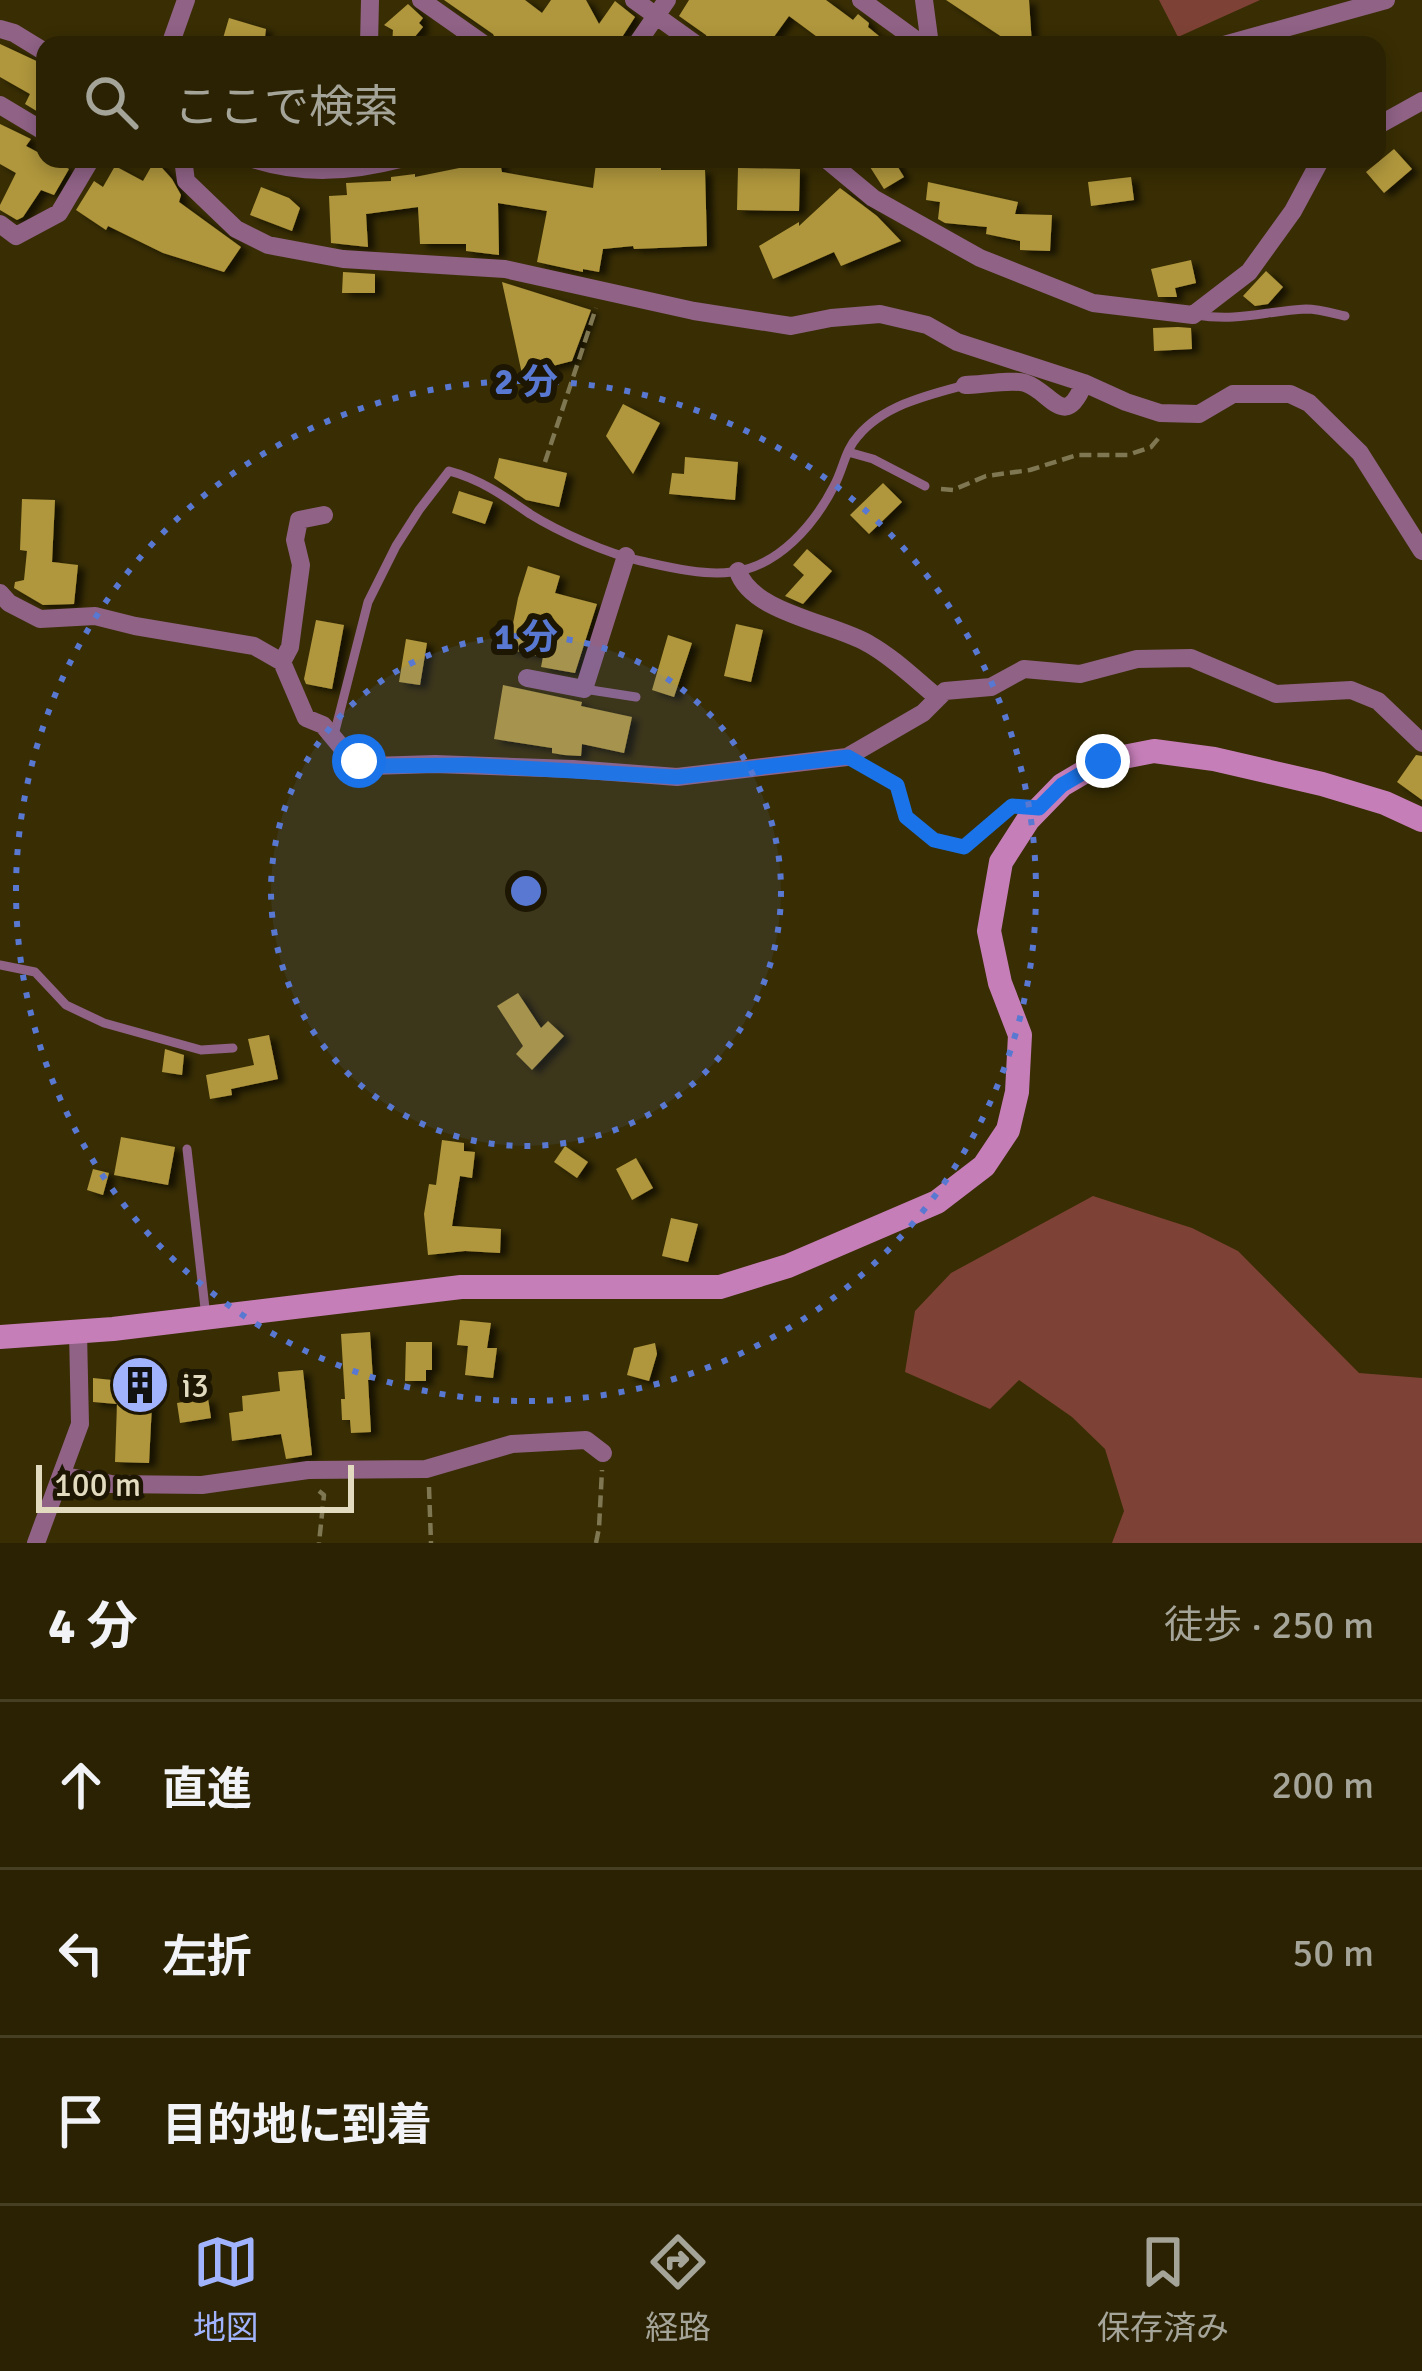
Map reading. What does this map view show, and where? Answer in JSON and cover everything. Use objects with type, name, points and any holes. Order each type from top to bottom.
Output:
[{"type":"street","points":[[173,36],[186,0]]},
{"type":"street","points":[[369,36],[370,0]]},
{"type":"street","points":[[421,0],[472,36]]},
{"type":"street","points":[[634,0],[661,8],[688,36]]},
{"type":"street","points":[[861,0],[914,36]]},
{"type":"street","points":[[924,0],[926,36]]},
{"type":"street","points":[[1257,36],[1386,0]]},
{"type":"street","points":[[642,36],[661,8]]},
{"type":"street","points":[[0,29],[36,47]]},
{"type":"street","points":[[1386,121],[1422,101]]},
{"type":"street","points":[[0,105],[36,127]]},
{"type":"street","points":[[0,224],[16,236],[58,213],[86,168]]},
{"type":"street","points":[[184,168],[186,181],[236,229],[268,245],[343,260],[505,268],[694,311],[791,326],[880,314],[927,325],[957,342],[1160,412],[1199,414],[1233,394],[1290,394],[1310,403],[1360,453],[1422,551]]},
{"type":"street","points":[[284,168],[316,172],[339,168]]},
{"type":"street","points":[[837,168],[873,198],[980,259],[1093,304],[1193,315],[1250,272],[1316,168]]},
{"type":"street","points":[[965,386],[1024,382],[1057,406],[1068,406],[1078,398],[1084,383]]},
{"type":"street","points":[[282,662],[290,647],[301,565],[295,540],[299,520],[324,515]]},
{"type":"street","points":[[527,677],[584,689],[626,556]]},
{"type":"street","points":[[738,571],[758,598],[869,644],[938,698]]},
{"type":"street","points":[[0,593],[40,619],[95,616],[254,646],[282,662],[306,718],[323,725],[343,749],[371,766],[552,768],[677,777],[848,757],[923,713],[945,691],[991,687],[1024,669],[1080,674],[1137,659],[1191,658],[1276,694],[1352,690],[1378,701],[1422,743]]},
{"type":"street","points":[[0,1337],[461,1287],[720,1287],[788,1266],[937,1202],[984,1166],[1008,1130],[1017,1093],[1020,1034],[1000,983],[988,932],[1001,862],[1028,820],[1062,785],[1103,761],[1154,752],[1214,759],[1322,784],[1422,820]]},
{"type":"street","points":[[36,1543],[80,1424],[78,1332]]},
{"type":"street","points":[[62,1476],[112,1484],[202,1485],[316,1469],[426,1469],[512,1444],[586,1440],[603,1453]]},
{"type":"lane","points":[[1193,315],[1250,318],[1309,309],[1345,316]]},
{"type":"lane","points":[[333,738],[368,602],[418,510],[449,471],[508,496],[545,522],[626,556],[705,571],[738,571],[767,562],[789,546],[834,486],[858,435],[920,397],[965,386]]},
{"type":"lane","points":[[848,452],[873,459],[926,487]]},
{"type":"lane","points":[[584,689],[636,697]]},
{"type":"lane","points":[[0,965],[35,972],[66,1006],[104,1023],[201,1050],[233,1048]]},
{"type":"lane","points":[[187,1149],[206,1318]]},
{"type":"path","points":[[544,462],[602,291]]},
{"type":"path","points":[[926,487],[953,490],[986,476],[1030,470],[1077,455],[1128,455],[1151,447],[1172,413]]},
{"type":"path","points":[[848,757],[897,785],[906,817],[934,840],[964,847],[1012,806],[1039,808]]},
{"type":"path","points":[[596,1543],[603,1453]]},
{"type":"path","points":[[316,1469],[314,1488],[324,1495],[319,1543]]},
{"type":"path","points":[[426,1469],[431,1543]]},
{"type":"shaded area","points":[[1159,0],[1260,0],[1180,36]]},
{"type":"shaded area","points":[[1093,1196],[1192,1228],[1238,1251],[1359,1373],[1422,1378],[1422,1543],[1112,1543],[1124,1511],[1105,1449],[1072,1417],[1019,1380],[990,1409],[905,1372],[915,1311],[951,1273]]},
{"type":"building","points":[[444,0],[525,0],[542,13],[551,0],[586,0],[599,24],[615,1],[635,17],[623,36],[493,34]]},
{"type":"building","points":[[689,0],[826,0],[853,20],[858,14],[879,36],[816,36],[789,16],[775,36],[706,36],[679,16]]},
{"type":"building","points":[[946,0],[1029,0],[1031,36],[1000,36]]},
{"type":"building","points":[[408,4],[423,18],[416,36],[393,36],[393,30],[384,25]]},
{"type":"building","points":[[229,18],[266,29],[265,36],[224,36]]},
{"type":"building","points":[[0,44],[36,61],[36,111],[25,104],[30,94],[0,77]]},
{"type":"building","points":[[0,124],[31,139],[26,146],[36,151],[36,168],[69,169],[54,195],[41,190],[17,220],[0,210],[16,173],[0,164]]},
{"type":"building","points":[[1394,149],[1412,169],[1384,193],[1366,172],[1386,168],[1386,156]]},
{"type":"building","points":[[114,168],[143,181],[150,168],[162,168],[181,195],[179,202],[241,247],[224,272],[163,253],[108,226],[106,230],[76,210],[94,181],[103,187]]},
{"type":"building","points":[[459,168],[501,168],[502,172],[593,188],[595,168],[705,170],[707,246],[603,249],[599,272],[583,272],[537,262],[547,211],[498,203],[499,255],[466,251],[466,244],[420,244],[418,207],[366,214],[368,247],[331,243],[329,196],[347,195],[346,183]]},
{"type":"building","points":[[738,168],[800,169],[799,211],[737,210]]},
{"type":"building","points":[[871,168],[898,168],[904,177],[884,189]]},
{"type":"building","points":[[1131,177],[1134,200],[1091,206],[1088,182]]},
{"type":"building","points":[[928,182],[1018,202],[1015,214],[1052,215],[1050,251],[1020,250],[1020,241],[986,234],[987,227],[945,223],[938,219],[940,202],[926,200]]},
{"type":"building","points":[[261,187],[300,208],[292,231],[250,215]]},
{"type":"building","points":[[840,188],[901,241],[841,266],[834,252],[773,279],[759,246],[799,222],[799,226]]},
{"type":"building","points":[[1191,260],[1196,283],[1175,288],[1177,297],[1158,297],[1151,269]]},
{"type":"building","points":[[1266,271],[1283,287],[1268,304],[1255,306],[1243,296]]},
{"type":"building","points":[[343,272],[375,274],[375,293],[342,293]]},
{"type":"building","points":[[502,282],[591,310],[572,361],[522,374]]},
{"type":"building","points":[[1153,328],[1191,328],[1192,349],[1154,351]]},
{"type":"building","points":[[623,404],[660,423],[633,474],[606,436]]},
{"type":"building","points":[[685,457],[738,462],[735,500],[669,494],[672,473],[684,474]]},
{"type":"building","points":[[499,458],[567,473],[559,507],[526,500],[494,478]]},
{"type":"building","points":[[883,483],[902,502],[869,534],[850,515]]},
{"type":"building","points":[[459,491],[493,502],[485,524],[452,513]]},
{"type":"building","points":[[22,499],[55,500],[52,562],[78,565],[74,604],[43,605],[14,588],[15,582],[24,580],[27,551],[20,550]]},
{"type":"building","points":[[807,549],[832,571],[803,604],[785,596],[804,575],[793,565]]},
{"type":"building","points":[[528,566],[560,576],[555,593],[597,604],[575,673],[541,667],[543,657],[508,649]]},
{"type":"building","points":[[316,620],[344,625],[332,689],[306,684],[304,679]]},
{"type":"building","points":[[736,624],[763,630],[751,682],[724,676]]},
{"type":"building","points":[[668,635],[692,643],[674,697],[652,690]]},
{"type":"building","points":[[406,639],[427,643],[420,685],[399,682]]},
{"type":"building","points":[[503,685],[632,717],[624,753],[582,744],[581,756],[564,755],[552,753],[552,748],[494,739]]},
{"type":"building","points":[[1416,755],[1422,756],[1422,800],[1397,782]]},
{"type":"building","points":[[518,993],[541,1028],[548,1021],[564,1036],[532,1070],[516,1054],[523,1046],[497,1006]]},
{"type":"building","points":[[269,1035],[278,1079],[231,1089],[232,1095],[210,1099],[206,1075],[254,1065],[248,1039]]},
{"type":"building","points":[[165,1049],[184,1055],[182,1075],[162,1072]]},
{"type":"building","points":[[121,1137],[175,1147],[168,1185],[114,1175]]},
{"type":"building","points":[[442,1140],[464,1143],[464,1151],[475,1152],[472,1178],[460,1176],[452,1226],[501,1229],[500,1253],[428,1255],[424,1214],[429,1184],[436,1185]]},
{"type":"building","points":[[565,1146],[588,1162],[577,1178],[554,1162]]},
{"type":"building","points":[[636,1158],[653,1188],[632,1200],[616,1169]]},
{"type":"building","points":[[93,1169],[109,1173],[103,1195],[87,1190]]},
{"type":"building","points":[[671,1218],[698,1224],[688,1262],[662,1256]]},
{"type":"building","points":[[460,1320],[491,1323],[487,1348],[497,1348],[493,1378],[465,1375],[468,1346],[457,1345]]},
{"type":"building","points":[[370,1332],[371,1432],[351,1433],[350,1420],[342,1420],[341,1334]]},
{"type":"building","points":[[406,1342],[432,1342],[432,1370],[426,1370],[426,1381],[405,1381]]},
{"type":"building","points":[[655,1343],[657,1354],[649,1381],[627,1375],[634,1348]]},
{"type":"building","points":[[123,1364],[154,1365],[149,1463],[115,1462],[117,1404],[93,1402],[93,1378],[122,1381]]},
{"type":"building","points":[[303,1370],[312,1455],[286,1459],[281,1434],[232,1441],[229,1413],[243,1411],[242,1396],[280,1391],[278,1372]]},
{"type":"building","points":[[208,1398],[211,1418],[180,1423],[177,1403]]},
{"type":"place","name":"i3","points":[[140,1385]]},
{"type":"route","points":[[359,761],[371,766],[469,765],[677,777],[848,757],[897,785],[906,817],[934,840],[964,847],[1012,806],[1039,808],[1062,785],[1103,761]]}]
